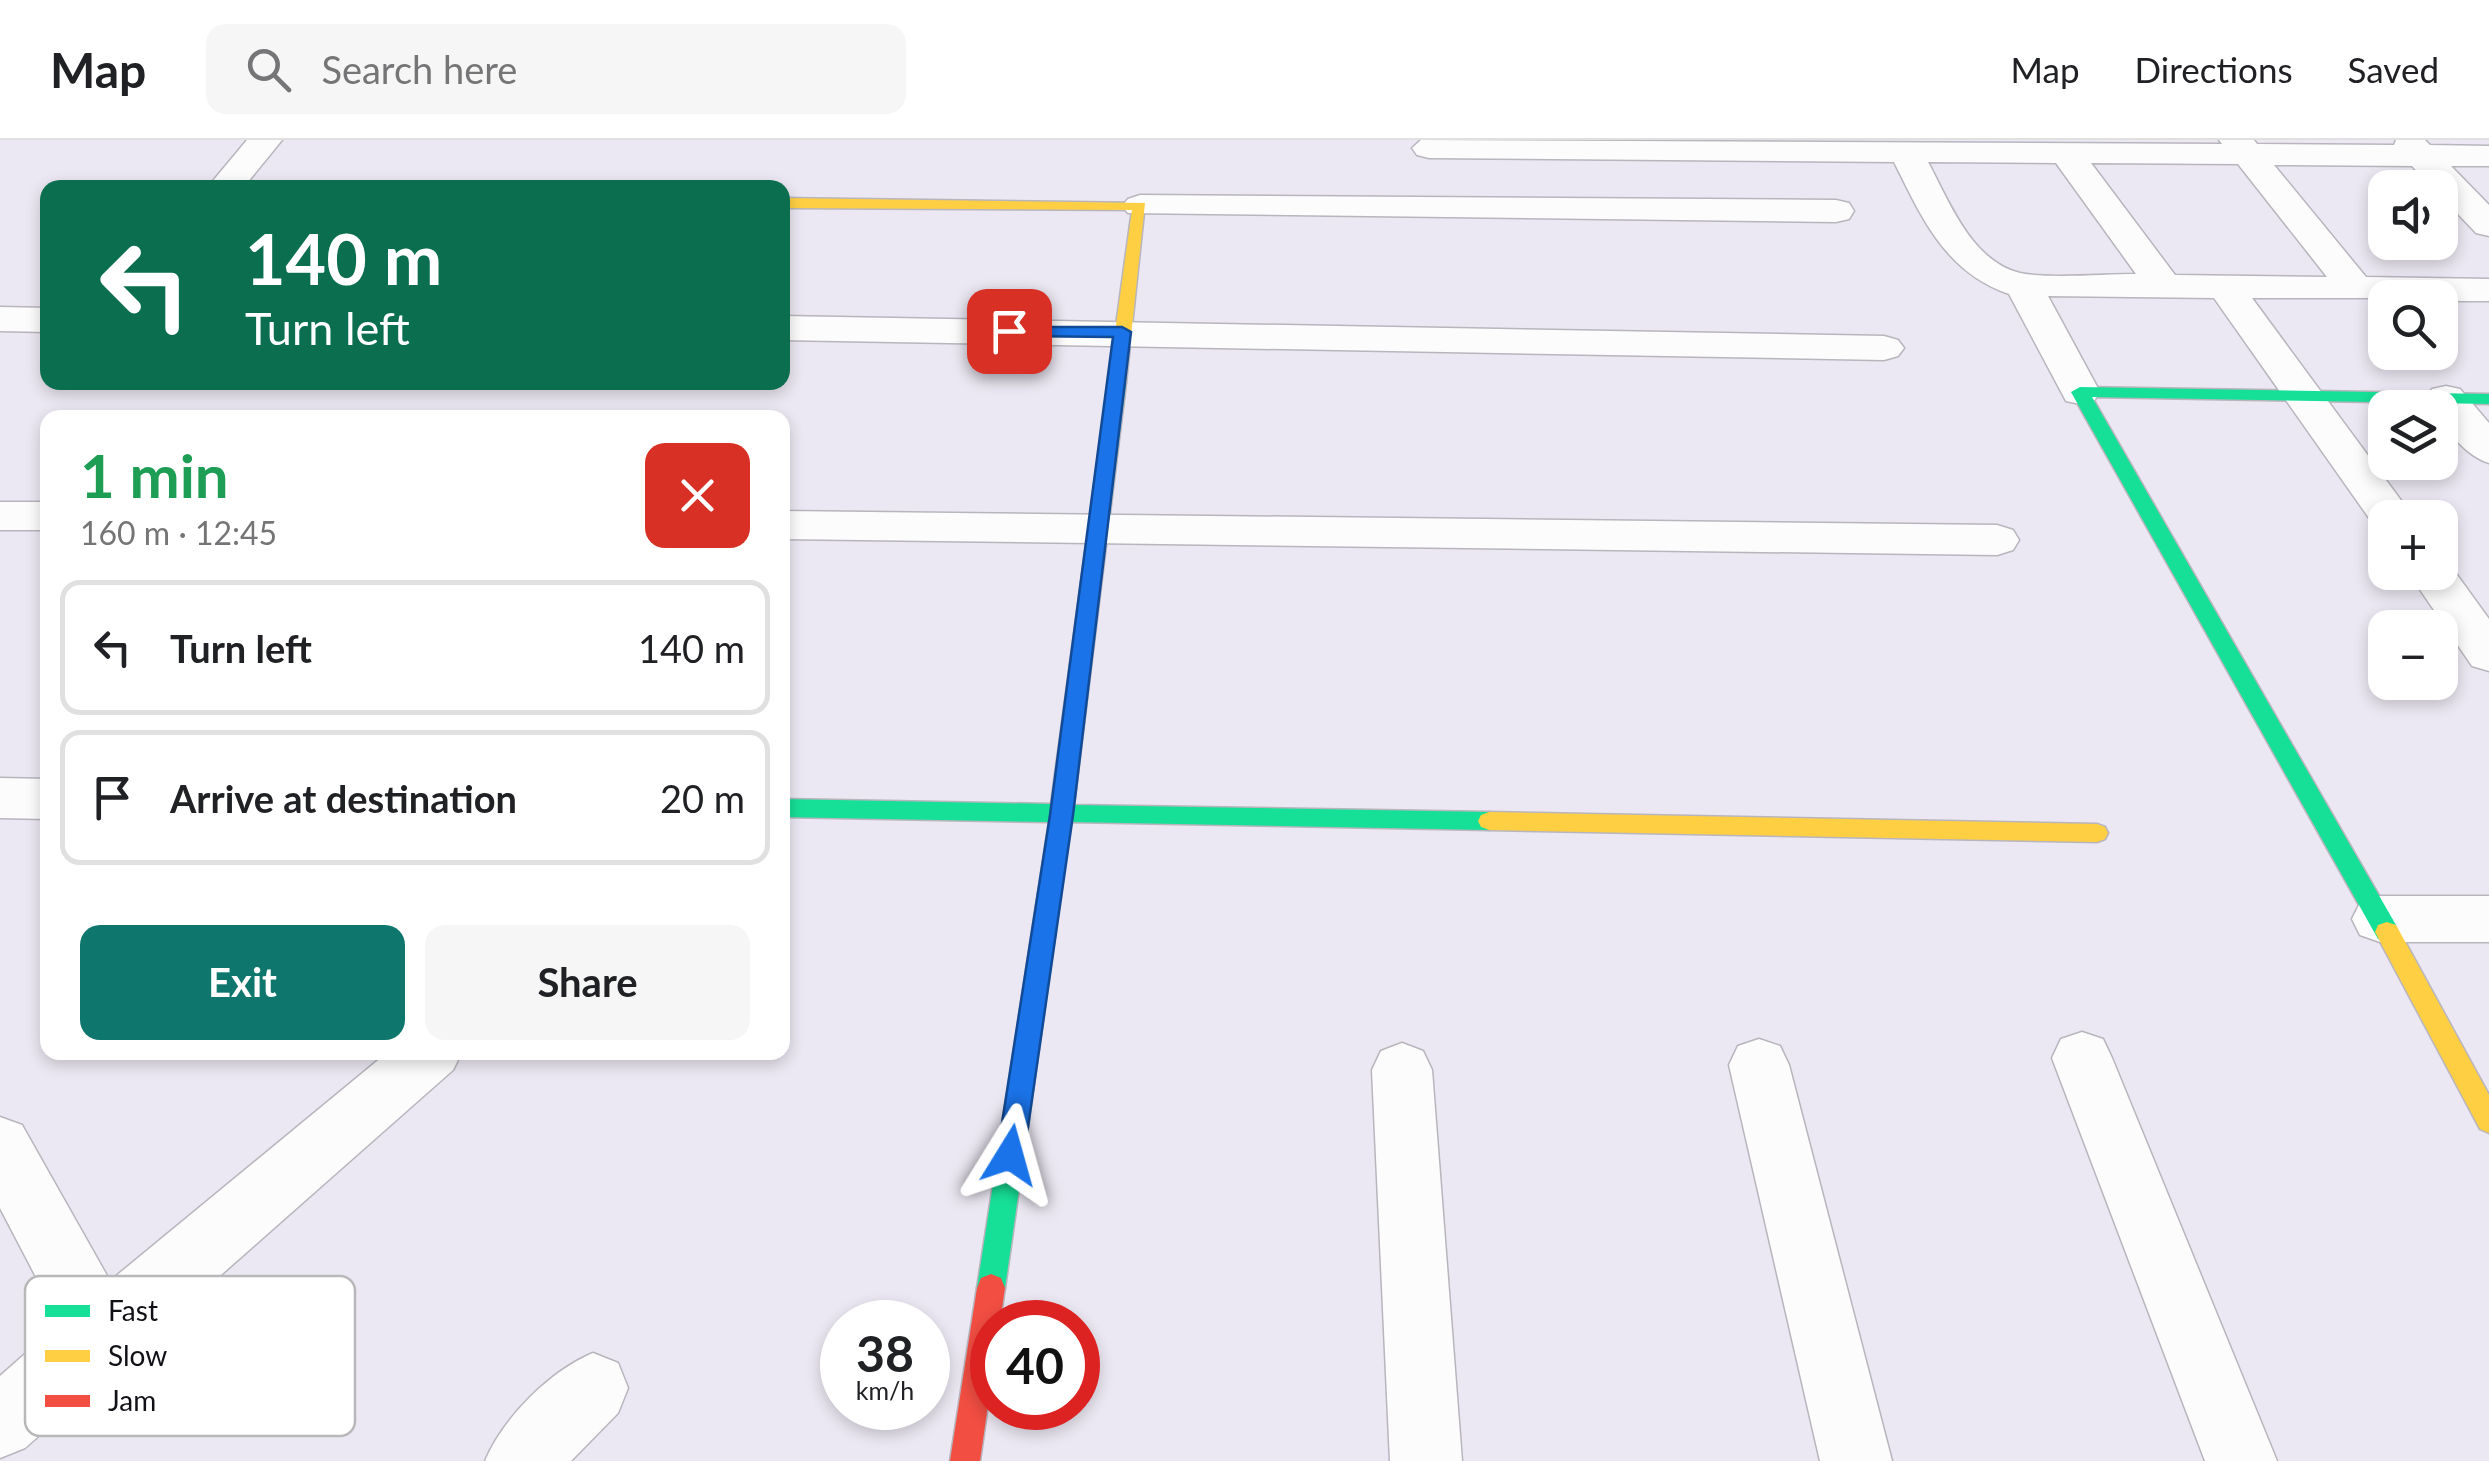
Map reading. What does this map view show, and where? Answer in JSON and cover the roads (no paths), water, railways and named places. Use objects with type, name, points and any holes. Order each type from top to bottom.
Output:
[{"type":"street","points":[[231,180],[265,140]]},
{"type":"street","points":[[2242,147],[2356,289]]},
{"type":"street","points":[[1429,148],[2065,152],[2414,148],[2489,156]]},
{"type":"street","points":[[2414,148],[2489,225]]},
{"type":"street","points":[[1905,151],[1958,248],[1998,280],[2026,287],[2038,283],[2489,290]]},
{"type":"street","points":[[2065,152],[2164,286]]},
{"type":"street","points":[[790,203],[1836,210]]},
{"type":"street","points":[[965,1461],[1062,815],[1140,206]]},
{"type":"street","points":[[2026,287],[2080,392],[2380,919],[2489,1121]]},
{"type":"street","points":[[2225,288],[2379,500]]},
{"type":"street","points":[[0,319],[40,320]]},
{"type":"street","points":[[790,328],[1884,348]]},
{"type":"street","points":[[2080,392],[2368,397]]},
{"type":"street","points":[[2458,398],[2489,399]]},
{"type":"street","points":[[2458,413],[2489,450]]},
{"type":"street","points":[[0,516],[40,516]]},
{"type":"street","points":[[790,525],[1997,540]]},
{"type":"street","points":[[2444,590],[2489,654]]},
{"type":"street","points":[[0,798],[40,799]]},
{"type":"street","points":[[790,808],[2097,833]]},
{"type":"street","points":[[2380,919],[2489,919]]},
{"type":"street","points":[[2082,1058],[2241,1461]]},
{"type":"street","points":[[168,1276],[423,1060]]},
{"type":"street","points":[[1758,1065],[1856,1461]]},
{"type":"street","points":[[1402,1070],[1426,1461]]},
{"type":"street","points":[[0,1145],[71,1276]]},
{"type":"street","points":[[521,1461],[593,1388]]},
{"type":"street","points":[[0,1423],[25,1401]]}]
